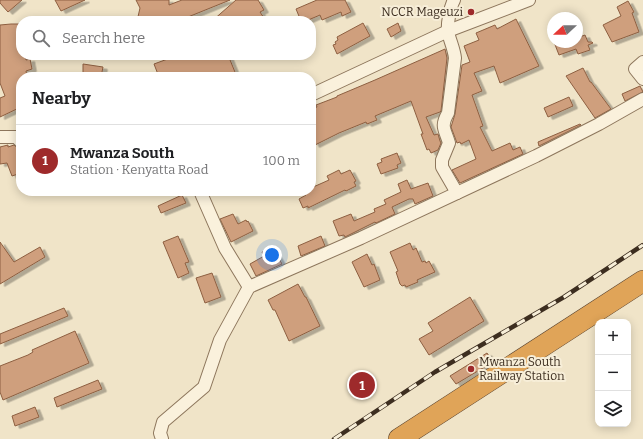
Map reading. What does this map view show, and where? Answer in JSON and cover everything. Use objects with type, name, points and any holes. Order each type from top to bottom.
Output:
[{"type":"highway","points":[[399,439],[643,281]]},
{"type":"street","points":[[454,0],[451,6],[448,31],[454,49],[455,58],[448,113],[444,121],[443,129],[449,143],[442,160],[442,167],[457,193]]},
{"type":"street","points":[[316,93],[448,31],[529,0]]},
{"type":"street","points":[[643,62],[635,69],[643,79]]},
{"type":"street","points":[[162,439],[160,433],[163,422],[204,387],[220,340],[250,287],[362,238],[536,156],[599,124],[643,99]]},
{"type":"street","points":[[0,137],[16,137]]},
{"type":"street","points":[[202,196],[225,248],[250,287]]},
{"type":"building","points":[[0,0],[22,0],[8,12],[0,3]]},
{"type":"building","points":[[55,0],[85,0],[61,11]]},
{"type":"building","points":[[136,0],[169,0],[169,5],[182,0],[230,0],[190,16],[138,16],[140,8]]},
{"type":"building","points":[[236,0],[258,0],[264,10],[260,12],[263,16],[218,16]]},
{"type":"building","points":[[317,0],[345,0],[351,12],[342,16],[341,12],[322,20],[320,15],[316,17],[299,16],[296,9]]},
{"type":"building","points":[[628,1],[634,12],[632,13],[639,32],[612,42],[603,25],[621,16],[617,7]]},
{"type":"building","points":[[516,19],[539,66],[500,83],[494,66],[474,73],[482,91],[472,95],[483,126],[480,127],[492,151],[510,143],[513,150],[520,147],[523,154],[460,183],[452,170],[476,159],[469,140],[461,144],[460,142],[457,143],[451,127],[455,114],[462,65],[470,62],[464,46],[479,40],[476,33],[495,25],[497,29]]},
{"type":"building","points":[[363,23],[370,36],[337,54],[333,45],[336,44],[335,42],[338,40],[337,37]]},
{"type":"building","points":[[398,23],[401,31],[391,37],[387,29]]},
{"type":"building","points":[[16,24],[16,60],[30,60],[32,69],[26,72],[16,72],[16,109],[0,117],[0,98],[5,96],[0,83],[0,25]]},
{"type":"building","points":[[585,35],[588,42],[593,43],[588,45],[590,50],[578,54],[576,49],[559,55],[556,48],[583,48],[583,36]]},
{"type":"building","points":[[445,49],[447,58],[441,111],[426,117],[434,135],[438,134],[441,143],[438,150],[431,153],[429,149],[427,150],[411,101],[375,116],[377,120],[367,124],[366,122],[316,144],[316,105]]},
{"type":"building","points":[[165,60],[230,60],[235,72],[157,72],[154,64]]},
{"type":"building","points":[[83,64],[103,67],[102,72],[83,72]]},
{"type":"building","points":[[583,68],[590,82],[611,109],[595,118],[566,76]]},
{"type":"building","points":[[640,86],[643,92],[625,101],[622,94]]},
{"type":"building","points":[[569,97],[573,106],[548,117],[544,108]]},
{"type":"building","points":[[580,124],[581,125],[539,146],[538,142]]},
{"type":"building","points":[[8,145],[8,147],[14,145],[16,146],[16,175],[12,176],[7,163],[0,164],[0,147]]},
{"type":"building","points":[[397,153],[401,163],[397,165],[398,168],[381,174],[377,164],[382,162],[381,159]]},
{"type":"building","points":[[339,170],[341,174],[350,170],[356,181],[354,182],[356,186],[308,208],[308,206],[303,208],[299,199],[304,196],[316,196],[316,186],[329,180],[327,176]]},
{"type":"building","points":[[407,180],[411,189],[428,183],[433,196],[415,204],[413,199],[409,199],[392,207],[395,214],[345,237],[344,235],[339,236],[333,221],[351,214],[354,221],[375,212],[374,209],[386,204],[384,200],[401,192],[398,184]]},
{"type":"building","points":[[180,196],[182,196],[186,203],[161,213],[158,206]]},
{"type":"building","points":[[233,214],[238,224],[246,220],[247,222],[248,221],[253,231],[231,242],[220,219]]},
{"type":"building","points":[[178,236],[189,262],[185,263],[189,273],[178,278],[163,242]]},
{"type":"building","points":[[321,236],[325,246],[301,256],[298,246]]},
{"type":"building","points":[[0,242],[14,262],[40,247],[45,257],[0,284]]},
{"type":"building","points":[[410,243],[413,250],[416,248],[422,262],[425,261],[426,263],[429,261],[435,272],[406,287],[405,285],[402,286],[400,284],[396,272],[398,271],[390,252]]},
{"type":"building","points":[[272,249],[275,256],[277,255],[282,264],[256,276],[250,264],[264,256],[262,252]]},
{"type":"building","points":[[367,254],[372,265],[374,264],[380,280],[364,287],[352,262]]},
{"type":"building","points":[[212,273],[221,297],[205,303],[196,278]]},
{"type":"building","points":[[298,284],[320,326],[289,341],[275,310],[273,310],[268,300]]},
{"type":"building","points":[[470,297],[484,321],[429,355],[419,339],[433,331],[428,323]]},
{"type":"building","points":[[64,308],[68,316],[0,344],[0,334]]},
{"type":"building","points":[[75,331],[89,363],[3,400],[0,392],[0,366],[28,355],[33,352],[32,350]]},
{"type":"building","name":"Mwanza South Railway Station","points":[[487,353],[493,362],[456,384],[450,376]]},
{"type":"building","points":[[98,380],[102,389],[57,407],[54,398]]},
{"type":"building","points":[[35,407],[39,417],[15,426],[12,416]]},
{"type":"railway","points":[[334,439],[435,372],[564,297],[643,245]]},
{"type":"place","name":"NCCR Mageuzi","points":[[471,12]]},
{"type":"place","name":"Mwanza South Railway Station","points":[[471,369]]},
{"type":"place","name":"Mwanza South","points":[[362,385]]}]
